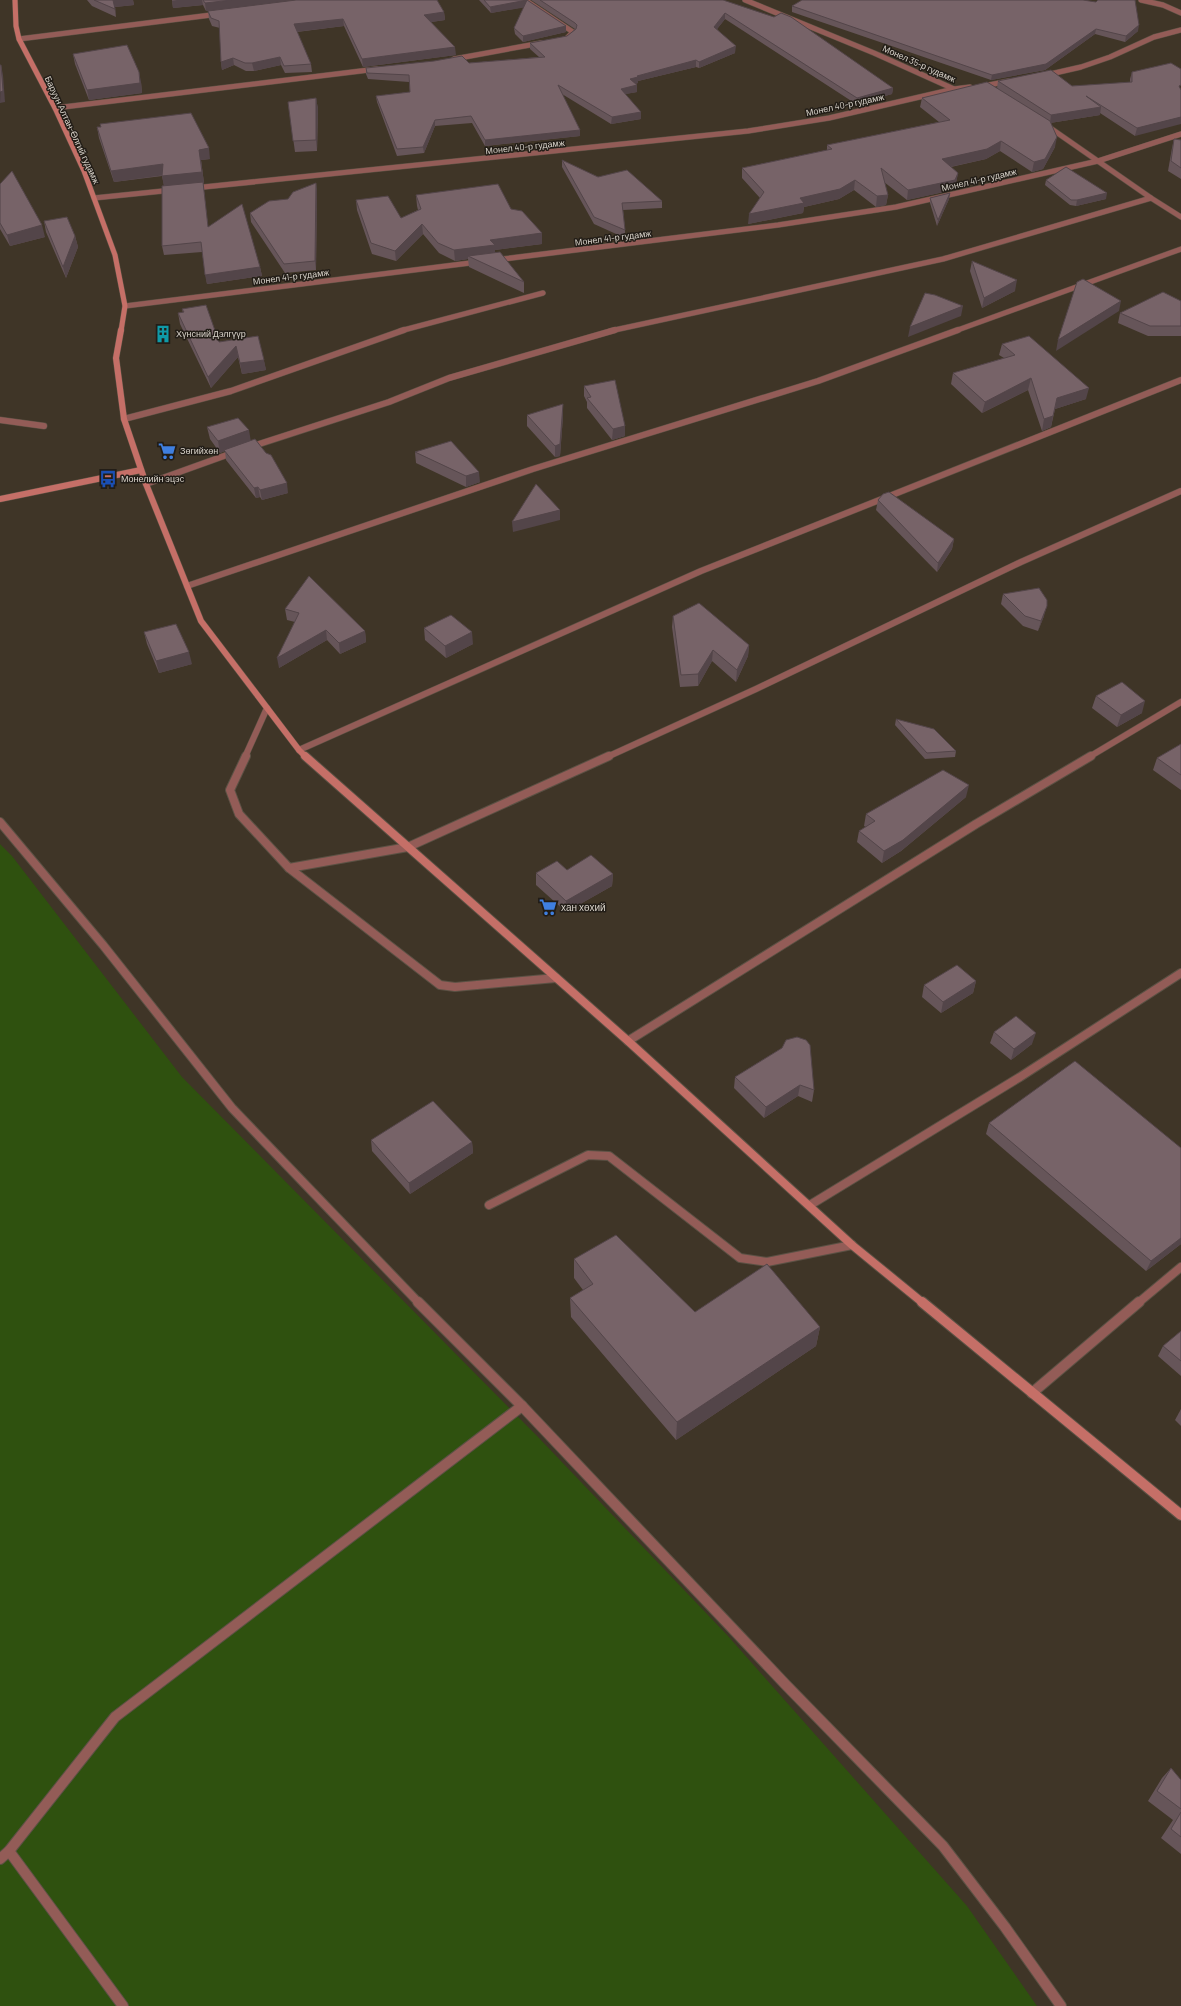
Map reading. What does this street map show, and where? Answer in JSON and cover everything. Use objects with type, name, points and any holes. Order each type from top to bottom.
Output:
[{"type":"main road","name":"Баруун Алтан-Өлгий гудамж","points":[[15,0],[16,26],[19,39],[55,108],[84,171],[115,255],[125,306],[116,358],[124,419],[146,484],[201,621],[298,750],[628,1041],[810,1205],[852,1246],[1181,1515]]},
{"type":"main road","points":[[0,499],[141,470]]},
{"type":"street","points":[[526,0],[573,32],[566,38],[558,40]]},
{"type":"street","name":"Монел 35-р гудамж","points":[[745,0],[874,53],[954,89],[1013,81]]},
{"type":"street","points":[[1141,0],[1163,5],[1181,13]]},
{"type":"street","points":[[19,39],[223,13]]},
{"type":"street","points":[[1041,76],[1081,67],[1110,57],[1154,37],[1181,30]]},
{"type":"street","points":[[449,60],[551,41]]},
{"type":"street","points":[[55,108],[246,83],[387,68]]},
{"type":"street","points":[[984,86],[990,90]]},
{"type":"street","name":"Монел 40-р гудамж","points":[[189,189],[748,131],[829,118],[954,89]]},
{"type":"street","points":[[1042,122],[1151,198],[1181,217]]},
{"type":"street","name":"Монел 41-р гудамж","points":[[125,306],[847,216],[896,207],[1098,160],[1181,134]]},
{"type":"street","points":[[94,198],[181,190]]},
{"type":"street","points":[[146,484],[270,440],[389,402],[449,378],[602,333],[748,303],[943,259],[1151,198]]},
{"type":"street","points":[[187,586],[533,469],[818,380],[1181,249]]},
{"type":"street","points":[[124,419],[231,391],[394,333],[543,293]]},
{"type":"street","points":[[298,750],[701,571],[1181,380]]},
{"type":"street","points":[[0,420],[44,426]]},
{"type":"street","points":[[289,868],[408,847],[756,689],[1020,562],[1181,491]]},
{"type":"street","points":[[628,1041],[976,824],[1181,702]]},
{"type":"street","points":[[267,708],[230,790],[239,814],[289,868],[440,985],[455,987],[556,978]]},
{"type":"street","points":[[0,822],[103,945],[232,1108],[396,1281],[522,1406],[786,1685],[943,1846],[1005,1927],[1062,2006]]},
{"type":"street","points":[[810,1205],[1020,1077],[1181,973]]},
{"type":"street","points":[[489,1206],[588,1155],[609,1156],[740,1258],[768,1262],[852,1246]]},
{"type":"street","points":[[1032,1393],[1181,1267]]},
{"type":"street","points":[[123,2006],[4,1855],[115,1717],[522,1406]]},
{"type":"green space","points":[[0,844],[12,856],[182,1077],[538,1437],[728,1636],[967,1906],[1037,2006],[0,2006]]},
{"type":"building","points":[[94,0],[113,0],[115,9]]},
{"type":"building","points":[[203,0],[232,0],[205,3]]},
{"type":"building","points":[[296,0],[437,0],[444,12],[424,15],[455,47],[362,59],[343,19],[294,24],[311,64],[284,66],[280,57],[252,63],[245,63],[233,58],[221,62],[219,21],[211,18],[208,11]]},
{"type":"building","points":[[484,0],[527,0],[490,7]]},
{"type":"building","points":[[527,0],[566,26],[523,36],[514,28]]},
{"type":"building","points":[[540,0],[723,0],[774,17],[781,13],[791,17],[893,88],[857,98],[725,13],[714,27],[736,46],[699,62],[696,60],[637,76],[638,77],[630,79],[637,85],[621,89],[641,112],[612,117],[558,85],[580,130],[485,140],[471,116],[435,120],[423,147],[397,149],[376,96],[410,92],[409,75],[367,73],[366,68],[434,61],[462,56],[469,63],[545,57],[530,43],[567,36],[576,29],[577,25]]},
{"type":"building","points":[[802,0],[1083,0],[1096,2],[1098,0],[1135,0],[1139,25],[1126,36],[1096,29],[1046,64],[992,75],[792,6]]},
{"type":"building","points":[[127,45],[139,72],[140,83],[87,90],[73,54]]},
{"type":"building","points":[[1171,63],[1181,69],[1181,85],[1179,86],[1181,90],[1181,117],[1137,128],[1086,96],[1101,107],[1051,115],[998,81],[1051,70],[1072,86],[1132,82],[1132,72]]},
{"type":"building","points":[[0,65],[3,91],[0,92]]},
{"type":"building","points":[[987,82],[1050,121],[1057,137],[1045,159],[1034,162],[1001,141],[987,149],[942,159],[958,173],[955,180],[908,190],[881,168],[888,195],[877,196],[855,180],[840,189],[800,198],[804,203],[749,214],[764,192],[742,168],[832,149],[827,145],[950,120],[922,98]]},
{"type":"building","points":[[316,98],[316,140],[293,141],[288,102]]},
{"type":"building","points":[[191,113],[209,148],[199,150],[202,172],[162,176],[163,164],[111,171],[97,127],[101,127],[100,124]]},
{"type":"building","points":[[1174,139],[1181,140],[1181,168],[1171,161]]},
{"type":"building","points":[[562,160],[598,177],[627,170],[662,201],[622,203],[625,230],[594,217]]},
{"type":"building","points":[[1066,167],[1107,193],[1071,200],[1046,180]]},
{"type":"building","points":[[12,171],[42,225],[7,235],[0,223],[0,184]]},
{"type":"building","points":[[203,182],[208,227],[242,204],[260,267],[205,275],[201,242],[162,246],[162,186]]},
{"type":"building","points":[[316,183],[315,261],[284,264],[250,213],[269,201],[288,199],[293,192]]},
{"type":"building","points":[[498,184],[511,209],[522,211],[542,233],[490,240],[495,245],[454,250],[438,243],[422,224],[395,251],[371,243],[356,200],[388,196],[401,218],[421,209],[416,195]]},
{"type":"building","points":[[950,193],[938,220],[930,198]]},
{"type":"building","points":[[67,217],[75,236],[63,267],[44,221]]},
{"type":"building","points":[[500,252],[524,282],[468,256]]},
{"type":"building","points":[[972,261],[1017,280],[984,298]]},
{"type":"building","points":[[1083,279],[1121,301],[1058,340],[1077,282]]},
{"type":"building","points":[[1163,292],[1181,301],[1181,326],[1150,326],[1120,313]]},
{"type":"building","points":[[925,293],[935,295],[963,306],[910,327]]},
{"type":"building","points":[[206,305],[219,342],[258,336],[264,360],[240,363],[236,346],[208,377],[178,313],[184,312],[182,309]]},
{"type":"building","points":[[1029,336],[1089,388],[1057,398],[1053,416],[1044,419],[1031,378],[985,402],[953,373],[1015,355],[1002,344]]},
{"type":"building","points":[[615,380],[625,426],[613,429],[587,398],[591,397],[584,386]]},
{"type":"building","points":[[563,404],[560,444],[555,446],[527,415]]},
{"type":"building","points":[[238,418],[249,430],[218,441],[207,427]]},
{"type":"building","points":[[255,439],[266,453],[271,455],[287,483],[260,490],[258,487],[254,488],[224,450]]},
{"type":"building","points":[[451,441],[479,472],[466,476],[415,452]]},
{"type":"building","points":[[536,484],[560,510],[512,522]]},
{"type":"building","points":[[889,492],[954,539],[938,563],[878,500],[883,494]]},
{"type":"building","points":[[309,576],[365,631],[339,643],[326,630],[277,658],[299,613],[285,609]]},
{"type":"building","points":[[1039,588],[1047,600],[1047,606],[1041,621],[1025,616],[1003,594]]},
{"type":"building","points":[[699,603],[749,645],[737,670],[713,650],[698,674],[681,675],[673,616]]},
{"type":"building","points":[[451,615],[472,632],[445,646],[424,628]]},
{"type":"building","points":[[176,624],[189,652],[156,661],[144,632]]},
{"type":"building","points":[[1122,682],[1145,701],[1121,715],[1096,696]]},
{"type":"building","points":[[896,719],[934,729],[956,751],[927,753]]},
{"type":"building","points":[[1181,744],[1181,775],[1157,758]]},
{"type":"building","points":[[943,770],[969,785],[903,840],[884,851],[859,831],[875,821],[866,814]]},
{"type":"building","points":[[591,855],[613,874],[566,901],[536,873],[557,861],[567,870]]},
{"type":"building","points":[[957,965],[976,981],[943,1002],[924,985]]},
{"type":"building","points":[[1016,1016],[1036,1033],[1014,1049],[994,1032]]},
{"type":"building","points":[[797,1037],[806,1040],[810,1045],[814,1090],[800,1085],[766,1107],[735,1077],[782,1048],[786,1040]]},
{"type":"building","points":[[1075,1061],[1181,1148],[1181,1238],[1151,1261],[989,1123]]},
{"type":"building","points":[[433,1101],[472,1142],[409,1183],[371,1140]]},
{"type":"building","points":[[616,1235],[695,1312],[767,1264],[820,1327],[677,1422],[570,1298],[593,1284],[574,1259]]},
{"type":"building","points":[[1181,1331],[1181,1361],[1163,1346]]},
{"type":"building","points":[[1171,1768],[1181,1780],[1181,1809],[1157,1791]]},
{"type":"building","points":[[1181,1812],[1181,1837],[1171,1829]]},
{"type":"place","name":"Хүнсний Дэлгүүр","points":[[163,334]]},
{"type":"place","name":"Зөгийхөн","points":[[167,451]]},
{"type":"place","name":"Монелийн эцэс","points":[[108,479]]},
{"type":"place","name":"хан хөхий","points":[[548,907]]}]
